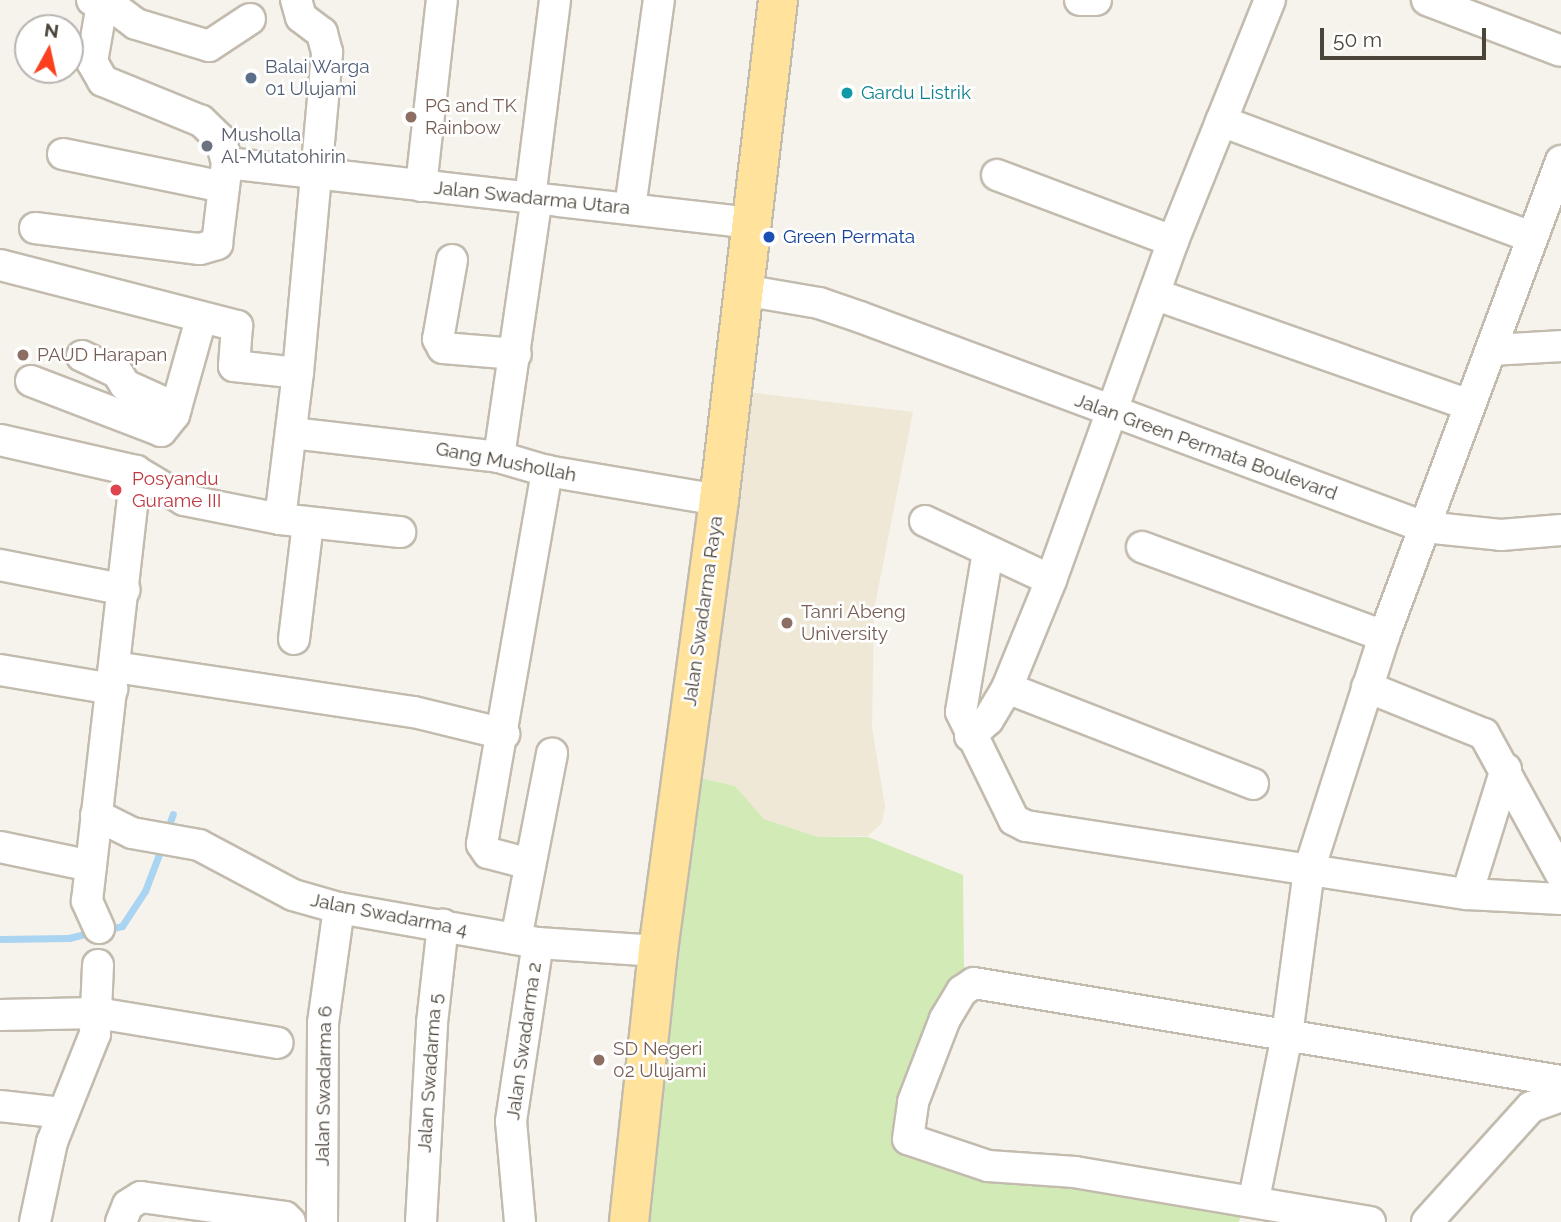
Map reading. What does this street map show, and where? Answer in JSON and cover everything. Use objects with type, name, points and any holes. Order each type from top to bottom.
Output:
[{"type":"main road","name":"Jalan Swadarma Raya","points":[[629,1222],[658,951],[719,500],[778,0]]},
{"type":"street","points":[[295,639],[292,433],[313,176],[327,52],[322,33],[301,16],[296,0]]},
{"type":"street","points":[[421,186],[442,0]]},
{"type":"street","points":[[499,457],[516,355],[555,0]]},
{"type":"street","points":[[630,208],[659,0]]},
{"type":"street","points":[[1080,0],[1096,0]]},
{"type":"street","points":[[970,736],[988,720],[1007,688],[1051,580],[1173,241],[1270,0]]},
{"type":"street","points":[[1427,0],[1561,51]]},
{"type":"street","points":[[35,228],[214,248],[226,175],[221,140],[201,121],[103,81],[92,62],[97,2],[136,24],[209,46],[250,19]]},
{"type":"street","points":[[1221,121],[1532,237]]},
{"type":"street","name":"Jalan Swadarma Utara","points":[[64,154],[226,175],[313,176],[751,223]]},
{"type":"street","points":[[1254,1199],[1287,1035],[1309,870],[1384,636],[1561,161]]},
{"type":"street","points":[[997,175],[1173,241]]},
{"type":"street","points":[[452,260],[438,339],[443,348],[516,355]]},
{"type":"street","points":[[0,265],[201,319],[237,326],[234,366],[298,373]]},
{"type":"street","points":[[1154,294],[1469,405]]},
{"type":"street","name":"Jalan Green Permata Boulevard","points":[[742,297],[860,317],[1424,527],[1488,534],[1561,530]]},
{"type":"street","points":[[31,381],[159,431],[176,408],[201,319]]},
{"type":"street","points":[[1492,350],[1561,346]]},
{"type":"street","points":[[82,356],[117,372],[125,385],[176,408]]},
{"type":"street","name":"Gang Mushollah","points":[[292,433],[499,457],[547,471],[719,500]]},
{"type":"street","points":[[0,440],[136,471],[184,500],[294,521],[400,532]]},
{"type":"street","points":[[99,928],[87,901],[125,590],[136,471]]},
{"type":"street","points":[[530,864],[482,849],[547,471]]},
{"type":"street","points":[[925,521],[1051,580]]},
{"type":"street","points":[[1142,547],[1384,636]]},
{"type":"street","points":[[988,552],[960,696],[970,736],[1009,815],[1026,826],[1466,894],[1561,899]]},
{"type":"street","points":[[0,565],[125,590]]},
{"type":"street","points":[[0,670],[114,678],[414,712],[503,734]]},
{"type":"street","points":[[1367,687],[1484,734],[1506,769],[1561,874]]},
{"type":"street","points":[[1007,688],[1253,784]]},
{"type":"street","name":"Jalan Swadarma 2","points":[[520,1222],[511,1121],[527,941],[530,864],[552,753]]},
{"type":"street","points":[[1466,894],[1506,769]]},
{"type":"street","name":"Jalan Swadarma 4","points":[[96,815],[132,833],[199,845],[293,895],[339,908],[527,941],[658,951]]},
{"type":"street","points":[[0,847],[91,866]]},
{"type":"street","name":"Jalan Swadarma 6","points":[[322,1222],[323,1023],[339,908]]},
{"type":"street","name":"Jalan Swadarma 5","points":[[421,1222],[432,1024],[443,925]]},
{"type":"street","points":[[35,1222],[62,1113],[92,1047],[97,1013],[98,965]]},
{"type":"street","points":[[1370,1222],[1254,1199],[1075,1172],[988,1166],[908,1139],[913,1102],[945,1019],[962,991],[974,983],[1287,1035],[1558,1086]]},
{"type":"street","points":[[0,1015],[97,1013],[278,1043]]},
{"type":"street","points":[[1426,1222],[1531,1107],[1558,1086]]},
{"type":"street","points":[[0,1106],[62,1113]]},
{"type":"street","points":[[121,1222],[128,1205],[141,1197],[285,1217],[290,1222]]},
{"type":"shaded area","name":"Tanri Abeng University","points":[[730,390],[913,412],[874,610],[872,728],[885,806],[882,823],[868,836],[818,837],[764,819],[735,786],[680,773]]},
{"type":"green space","points":[[680,773],[735,786],[764,819],[818,837],[868,837],[963,875],[964,966],[974,983],[909,1140],[1245,1198],[1239,1222],[630,1222]]},
{"type":"waterway","points":[[167,831],[173,814]]},
{"type":"waterway","points":[[105,930],[122,926],[145,891],[161,849]]},
{"type":"waterway","points":[[0,939],[69,938],[93,932]]},
{"type":"place","name":"Balai Warga 01 Ulujami","points":[[251,78]]},
{"type":"place","name":"Gardu Listrik","points":[[847,93]]},
{"type":"place","name":"PG and TK Rainbow","points":[[411,117]]},
{"type":"place","name":"Musholla Al-Mutatohirin","points":[[207,146]]},
{"type":"place","name":"Green Permata","points":[[769,237]]},
{"type":"place","name":"PAUD Harapan","points":[[23,355]]},
{"type":"place","name":"Posyandu Gurame III","points":[[116,490]]},
{"type":"place","name":"Tanri Abeng University","points":[[787,623]]},
{"type":"place","name":"SD Negeri 02 Ulujami","points":[[599,1060]]}]
